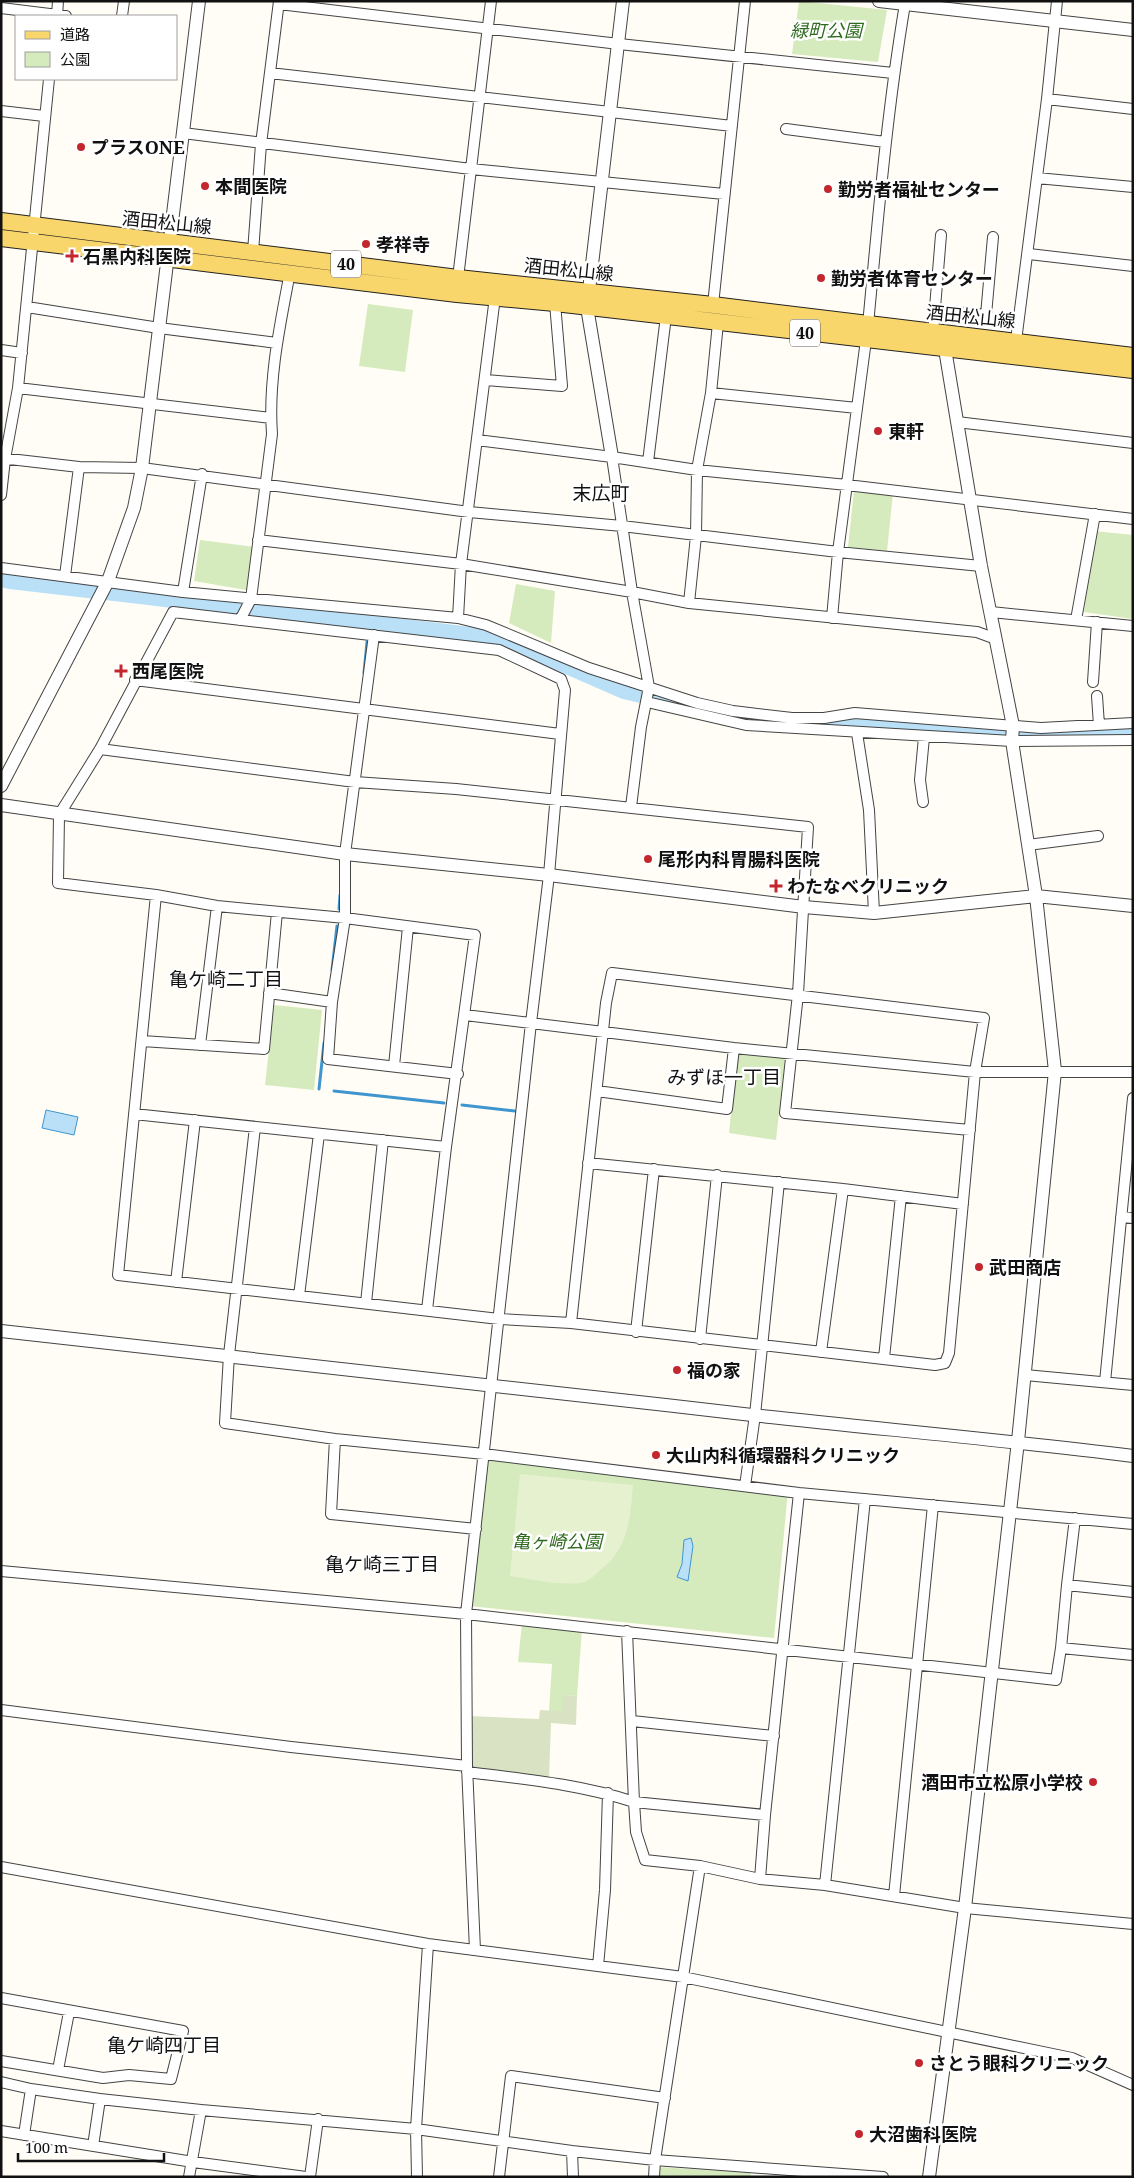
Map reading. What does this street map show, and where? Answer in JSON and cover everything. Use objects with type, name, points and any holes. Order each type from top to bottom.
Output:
[{"type":"main road","name":"酒田松山線","points":[[1,222],[34,234],[166,258],[555,303],[588,299],[713,305],[945,349],[1133,370]]},
{"type":"main road","name":"酒田松山線","points":[[1,238],[34,234],[170,241],[458,278],[588,299],[666,316],[718,323],[867,333],[933,332],[1133,356]]},
{"type":"street","points":[[58,1],[60,15]]},
{"type":"street","points":[[122,15],[124,1]]},
{"type":"street","points":[[1,786],[108,581],[134,508],[142,468],[166,258],[170,241],[200,1]]},
{"type":"street","points":[[458,278],[491,1]]},
{"type":"street","points":[[623,1],[588,299],[632,592],[649,687],[641,727],[631,807]]},
{"type":"street","points":[[713,305],[746,1]]},
{"type":"street","points":[[879,1],[1133,30]]},
{"type":"street","points":[[1016,341],[1029,254],[1057,1]]},
{"type":"street","points":[[253,252],[261,144],[279,2],[619,44],[893,73]]},
{"type":"street","points":[[832,618],[838,552],[867,333],[893,73],[905,4]]},
{"type":"street","points":[[4,6],[54,15]]},
{"type":"street","points":[[270,73],[732,126]]},
{"type":"street","points":[[1,495],[3,459],[18,388],[49,80]]},
{"type":"street","points":[[1047,99],[1133,109]]},
{"type":"street","points":[[1,111],[44,116]]},
{"type":"street","points":[[786,130],[885,142]]},
{"type":"street","points":[[183,133],[471,169],[724,194]]},
{"type":"street","points":[[1037,178],[1133,187]]},
{"type":"street","points":[[929,2177],[965,1908],[992,1672],[1025,1376],[1055,1071],[1036,896],[1012,741],[1013,726],[990,612],[945,349],[933,332],[941,235]]},
{"type":"street","points":[[935,310],[986,315],[993,237]]},
{"type":"street","points":[[1029,254],[1133,266]]},
{"type":"street","points":[[240,620],[251,599],[272,434],[271,418],[277,343],[290,272]]},
{"type":"street","points":[[458,618],[461,564],[486,380],[495,297]]},
{"type":"street","points":[[486,380],[562,386],[555,303]]},
{"type":"street","points":[[27,307],[159,328],[277,343]]},
{"type":"street","points":[[648,462],[666,316]]},
{"type":"street","points":[[689,604],[696,536],[698,470],[711,393],[718,323]]},
{"type":"street","points":[[1,350],[22,352]]},
{"type":"street","points":[[18,388],[271,418]]},
{"type":"street","points":[[711,393],[857,408]]},
{"type":"street","points":[[957,422],[1133,443]]},
{"type":"street","points":[[477,440],[698,470],[847,485],[1133,519]]},
{"type":"street","points":[[3,459],[80,467],[142,468],[202,474],[469,512],[622,526],[838,552],[982,566]]},
{"type":"street","points":[[64,576],[80,467]]},
{"type":"street","points":[[183,592],[202,474]]},
{"type":"street","points":[[1076,620],[1095,514]]},
{"type":"street","points":[[258,540],[461,564],[632,592],[689,604],[977,632],[996,639]]},
{"type":"street","points":[[1,568],[183,592],[458,618],[486,625],[589,668],[697,703],[733,710],[792,718],[824,718],[855,713],[1041,728],[1133,723]]},
{"type":"street","points":[[427,1310],[446,1147],[458,1074],[475,934],[345,918],[217,906],[156,895],[58,883],[58,815],[100,749],[135,680],[173,612],[499,650],[561,679],[564,690],[550,875],[531,1022],[466,1614],[467,1769],[475,1950]]},
{"type":"street","points":[[990,612],[1133,626]]},
{"type":"street","points":[[1093,682],[1097,622]]},
{"type":"street","points":[[374,635],[366,708],[345,854],[345,918],[332,1002],[328,1059],[458,1074]]},
{"type":"street","points":[[135,680],[560,734]]},
{"type":"street","points":[[1097,696],[1099,725]]},
{"type":"street","points":[[647,702],[746,725],[1012,741],[1133,740]]},
{"type":"street","points":[[857,733],[869,810],[874,913]]},
{"type":"street","points":[[923,802],[920,780],[924,737]]},
{"type":"street","points":[[100,749],[355,782],[456,789],[808,827],[798,994],[785,1113],[970,1130]]},
{"type":"street","points":[[1,806],[345,854],[550,875],[804,907],[874,913],[1036,896],[1133,906]]},
{"type":"street","points":[[1028,845],[1098,836]]},
{"type":"street","points":[[156,895],[118,1275],[499,1319],[571,1323],[636,1332],[884,1358],[935,1366],[945,1363],[949,1352],[975,1072],[984,1018],[612,973],[606,1003],[571,1323]]},
{"type":"street","points":[[200,1045],[217,906]]},
{"type":"street","points":[[142,1041],[264,1049],[277,912]]},
{"type":"street","points":[[394,1066],[408,927]]},
{"type":"street","points":[[269,993],[332,1002]]},
{"type":"street","points":[[465,1015],[734,1048],[975,1072],[1133,1072]]},
{"type":"street","points":[[597,1091],[726,1108],[734,1048]]},
{"type":"street","points":[[1105,1382],[1121,1217],[1131,1141],[1133,1098]]},
{"type":"street","points":[[134,1114],[446,1147]]},
{"type":"street","points":[[176,1282],[195,1120]]},
{"type":"street","points":[[255,1127],[228,1355],[225,1423],[335,1439],[484,1454],[799,1493],[1010,1511],[1133,1524]]},
{"type":"street","points":[[299,1296],[319,1134]]},
{"type":"street","points":[[366,1303],[383,1140]]},
{"type":"street","points":[[588,1163],[842,1188],[963,1204]]},
{"type":"street","points":[[636,1332],[654,1169]]},
{"type":"street","points":[[700,1339],[717,1175]]},
{"type":"street","points":[[745,1486],[755,1415],[779,1182]]},
{"type":"street","points":[[821,1352],[842,1188]]},
{"type":"street","points":[[884,1358],[901,1196]]},
{"type":"street","points":[[1121,1217],[1133,1218]]},
{"type":"street","points":[[1,1331],[492,1384],[755,1415],[1018,1441],[1133,1456]]},
{"type":"street","points":[[1025,1376],[1133,1385]]},
{"type":"street","points":[[335,1439],[332,1514],[476,1529]]},
{"type":"street","points":[[760,1879],[799,1493]]},
{"type":"street","points":[[825,1885],[865,1499]]},
{"type":"street","points":[[894,1896],[933,1504]]},
{"type":"street","points":[[1,1571],[466,1614],[1056,1680],[1075,1518]]},
{"type":"street","points":[[1067,1585],[1133,1592]]},
{"type":"street","points":[[627,1631],[636,1832],[645,1860],[700,1866],[760,1879],[825,1885],[965,1908],[1133,1924]]},
{"type":"street","points":[[1061,1648],[1133,1655]]},
{"type":"street","points":[[1,1710],[467,1769],[608,1793],[634,1802],[765,1815]]},
{"type":"street","points":[[632,1721],[774,1736]]},
{"type":"street","points":[[598,1966],[605,1890],[608,1793]]},
{"type":"street","points":[[654,2177],[664,2098],[700,1866]]},
{"type":"street","points":[[1,1867],[428,1944],[683,1977],[1072,2058],[1133,2085]]},
{"type":"street","points":[[417,2177],[416,2129],[428,1944]]},
{"type":"street","points":[[1,1998],[69,2012],[183,2031],[171,2079],[129,2075],[103,2078],[1,2061]]},
{"type":"street","points":[[58,2070],[69,2012]]},
{"type":"street","points":[[498,2177],[511,2076],[664,2098]]},
{"type":"street","points":[[1,2082],[31,2089],[100,2099],[416,2129],[572,2151],[757,2172],[883,2177]]},
{"type":"street","points":[[24,2135],[31,2089]]},
{"type":"street","points":[[93,2146],[100,2099]]},
{"type":"street","points":[[190,2177],[201,2110]]},
{"type":"street","points":[[310,2177],[318,2120]]},
{"type":"street","points":[[1,2131],[193,2162],[306,2177]]},
{"type":"street","points":[[572,2151],[573,2177]]},
{"type":"green space","name":"緑町公園","points":[[799,1],[887,10],[878,62],[792,54]]},
{"type":"green space","points":[[368,304],[413,310],[405,372],[359,366]]},
{"type":"green space","points":[[854,490],[893,493],[887,551],[848,547]]},
{"type":"green space","points":[[1094,531],[1133,535],[1133,619],[1084,612]]},
{"type":"green space","points":[[200,540],[255,547],[252,591],[194,581]]},
{"type":"green space","points":[[516,584],[555,591],[551,643],[509,623]]},
{"type":"green space","points":[[274,1005],[322,1010],[314,1090],[265,1085]]},
{"type":"green space","points":[[737,1053],[785,1058],[776,1140],[729,1133]]},
{"type":"green space","name":"亀ヶ崎公園","points":[[488,1458],[788,1491],[774,1638],[470,1606]]},
{"type":"green space","points":[[520,1474],[633,1485],[629,1521],[622,1543],[617,1553],[609,1562],[589,1580],[571,1584],[510,1576]]},
{"type":"green space","points":[[522,1623],[582,1629],[577,1696],[563,1695],[563,1711],[549,1711],[552,1664],[518,1662]]},
{"type":"green space","points":[[563,1695],[577,1696],[576,1725],[551,1723],[549,1779],[473,1770],[470,1716],[539,1719],[540,1710],[563,1711]]},
{"type":"green space","points":[[659,2167],[751,2173],[750,2177],[659,2177]]},
{"type":"water","points":[[46,1110],[78,1117],[74,1135],[42,1128]]},
{"type":"water","points":[[691,1538],[693,1546],[688,1581],[677,1577],[682,1564],[684,1540]]},
{"type":"waterway","points":[[1,578],[502,640],[551,658],[624,690],[714,711]]},
{"type":"waterway","points":[[364,673],[367,642]]},
{"type":"waterway","points":[[807,721],[1006,736],[1059,735],[1133,730]]},
{"type":"waterway","points":[[339,909],[340,895]]},
{"type":"waterway","points":[[332,970],[337,926]]},
{"type":"waterway","points":[[319,1089],[324,1043]]},
{"type":"waterway","points":[[334,1091],[444,1103]]},
{"type":"waterway","points":[[462,1105],[515,1111]]},
{"type":"place","name":"プラスONE","points":[[81,147]]},
{"type":"place","name":"本間医院","points":[[205,186]]},
{"type":"place","name":"勤労者福祉センター","points":[[828,189]]},
{"type":"place","name":"孝祥寺","points":[[366,244]]},
{"type":"place","name":"石黒内科医院","points":[[72,256]]},
{"type":"place","name":"勤労者体育センター","points":[[821,278]]},
{"type":"place","name":"東軒","points":[[878,431]]},
{"type":"place","name":"西尾医院","points":[[121,671]]},
{"type":"place","name":"尾形内科胃腸科医院","points":[[648,859]]},
{"type":"place","name":"わたなべクリニック","points":[[776,886]]},
{"type":"place","name":"武田商店","points":[[979,1267]]},
{"type":"place","name":"福の家","points":[[677,1370]]},
{"type":"place","name":"大山内科循環器科クリニック","points":[[656,1455]]},
{"type":"place","name":"酒田市立松原小学校","points":[[1093,1782]]},
{"type":"place","name":"さとう眼科クリニック","points":[[919,2063]]},
{"type":"place","name":"大沼歯科医院","points":[[859,2134]]},
{"type":"district","name":"末広町","points":[[601,493]]},
{"type":"district","name":"亀ケ崎二丁目","points":[[226,979]]},
{"type":"district","name":"みずほ一丁目","points":[[724,1077]]},
{"type":"district","name":"亀ケ崎三丁目","points":[[382,1564]]},
{"type":"district","name":"亀ケ崎四丁目","points":[[164,2045]]}]
